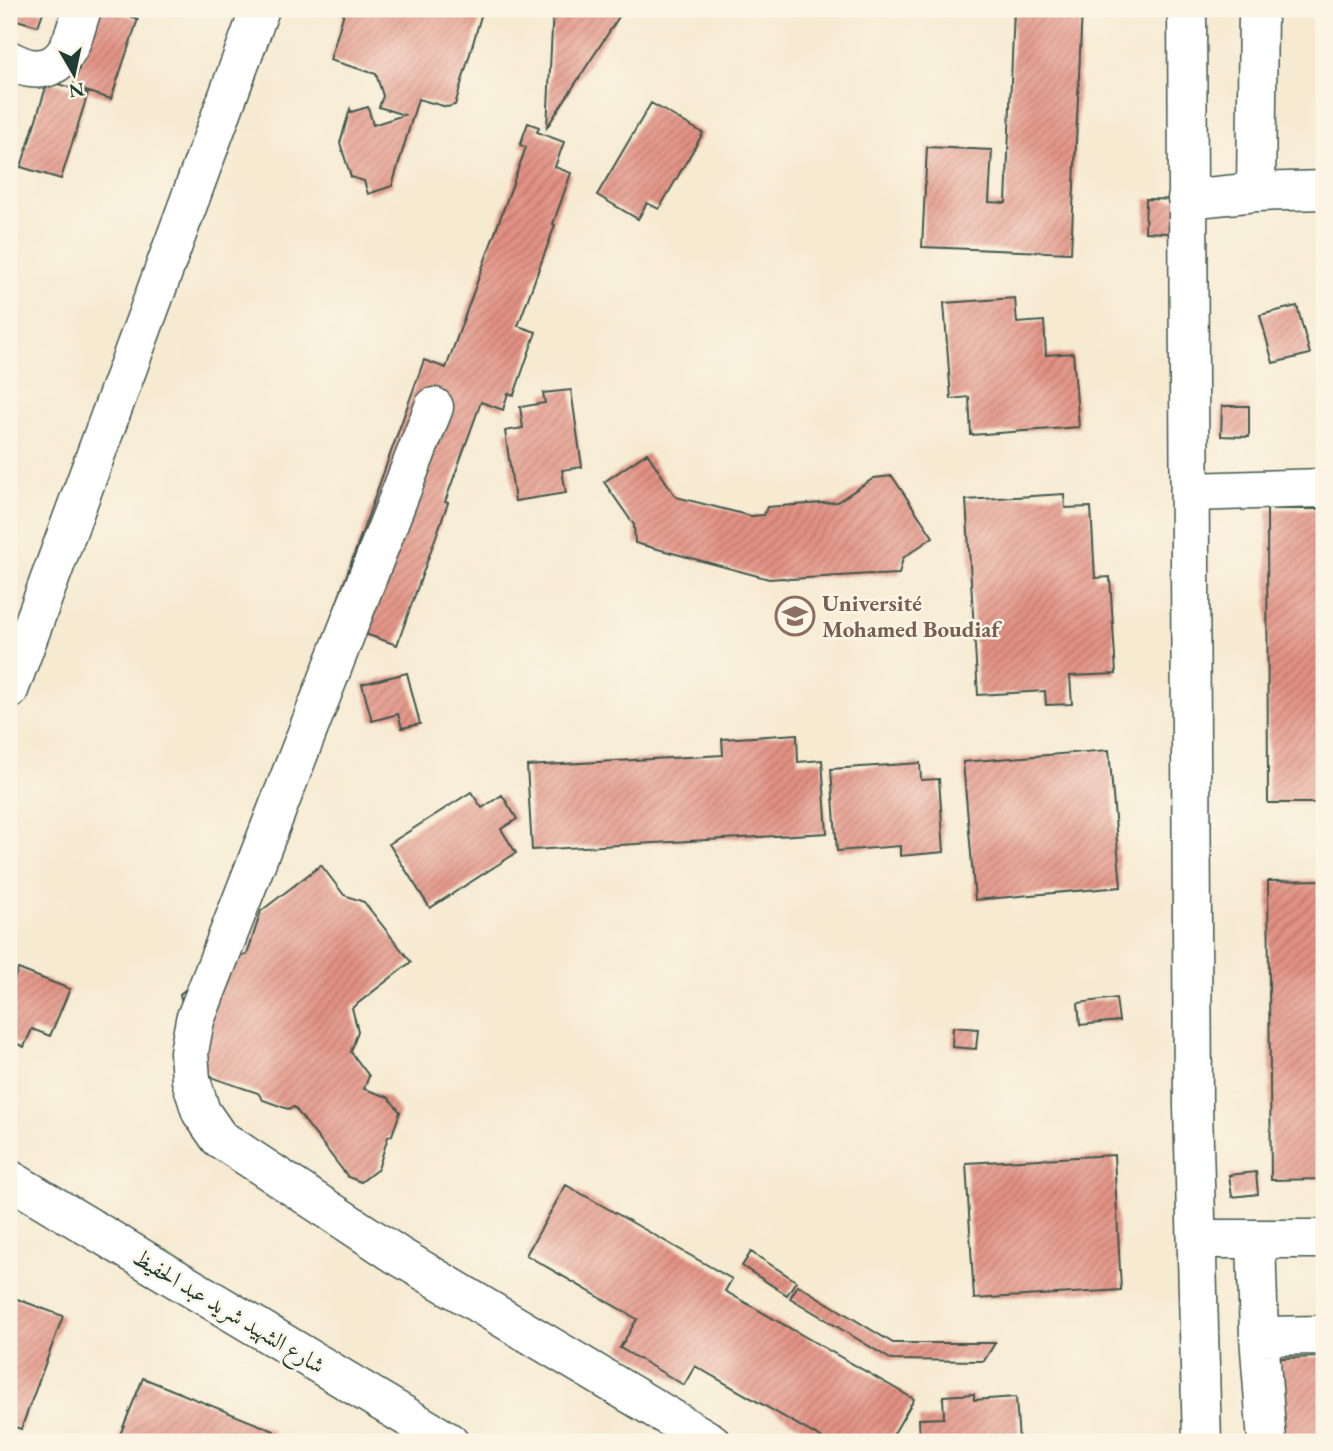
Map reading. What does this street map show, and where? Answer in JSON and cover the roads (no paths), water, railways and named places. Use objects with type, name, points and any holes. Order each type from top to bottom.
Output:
[{"type":"main road","points":[[9,60],[30,68],[49,67],[61,60],[70,46],[82,9]]},
{"type":"main road","points":[[9,690],[260,9]]},
{"type":"main road","points":[[1187,9],[1193,1093],[1202,1442]]},
{"type":"main road","points":[[1256,192],[1258,9]]},
{"type":"main road","points":[[1187,199],[1256,192],[1324,190]]},
{"type":"main road","points":[[434,407],[195,1020],[189,1052],[191,1080],[201,1112],[219,1138],[397,1255],[711,1442]]},
{"type":"main road","points":[[1190,492],[1324,488]]},
{"type":"main road","name":"شارع الشهيد شريد عبد الحفيظ","points":[[9,1179],[449,1442]]},
{"type":"main road","points":[[1197,1239],[1324,1239]]},
{"type":"main road","points":[[1256,1239],[1266,1442]]},
{"type":"main road","points":[[1259,1336],[1324,1335]]},
{"type":"place","name":"Université Mohamed Boudiaf","points":[[795,616]]}]
